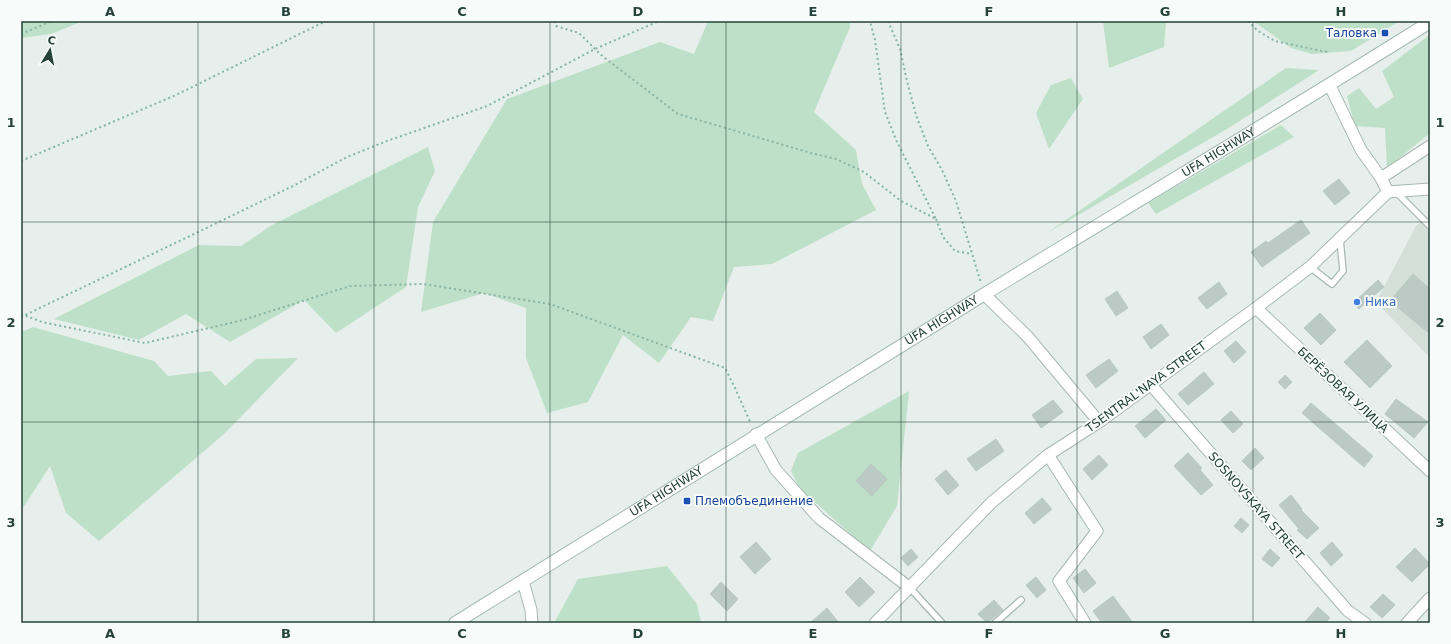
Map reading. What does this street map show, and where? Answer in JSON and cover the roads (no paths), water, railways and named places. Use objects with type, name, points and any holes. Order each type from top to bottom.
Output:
[{"type":"main road","name":"UFA HIGHWAY","points":[[455,623],[756,434],[984,294],[1330,86],[1430,22]]},
{"type":"street","points":[[1330,86],[1361,150],[1391,191],[1430,189]]},
{"type":"street","points":[[1381,178],[1430,146]]},
{"type":"street","name":"TSENTRAL'NAYA STREET","points":[[875,623],[991,503],[1048,454],[1099,422],[1151,385],[1310,267],[1391,191]]},
{"type":"street","points":[[984,294],[1028,337],[1099,422]]},
{"type":"street","name":"БЕРЁЗОВАЯ УЛИЦА","points":[[1256,308],[1430,471]]},
{"type":"street","name":"SOSNOVSKAYA STREET","points":[[1151,385],[1348,611],[1365,623]]},
{"type":"street","points":[[756,434],[776,470],[819,518],[910,588]]},
{"type":"street","points":[[1048,454],[1097,531],[1059,581],[1085,623]]},
{"type":"street","points":[[523,581],[531,610],[532,623]]},
{"type":"street","points":[[1407,623],[1430,598]]},
{"type":"lane","points":[[1391,191],[1430,226]]},
{"type":"lane","points":[[1310,267],[1332,284],[1342,270],[1340,239]]},
{"type":"lane","points":[[910,588],[942,623]]},
{"type":"lane","points":[[995,623],[1021,600]]},
{"type":"place","name":"Таловка","points":[[1385,33]]},
{"type":"place","name":"Ника","points":[[1357,302]]},
{"type":"place","name":"Племобъединение","points":[[687,501]]}]
